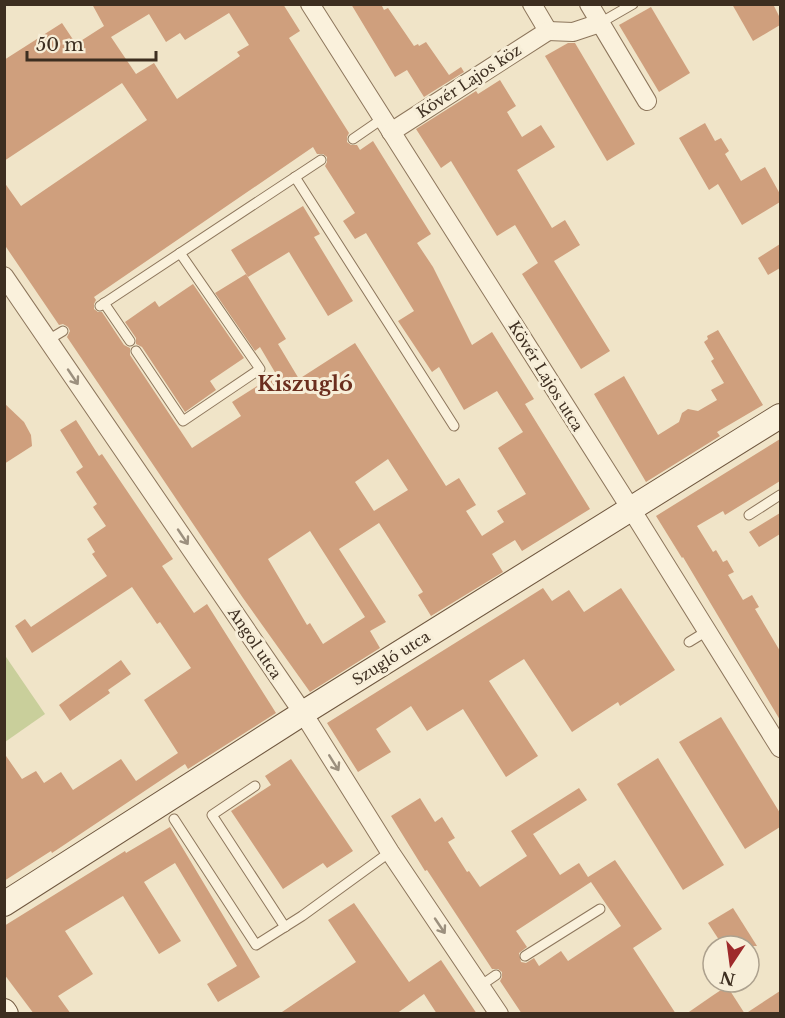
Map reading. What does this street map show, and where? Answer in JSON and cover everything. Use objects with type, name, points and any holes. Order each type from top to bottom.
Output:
[{"type":"street","name":"Kövér Lajos utca","points":[[310,4],[780,748]]},
{"type":"street","points":[[532,4],[548,31],[573,32],[600,24]]},
{"type":"street","points":[[589,4],[647,101]]},
{"type":"street","name":"Kövér Lajos köz","points":[[386,125],[548,31]]},
{"type":"street","name":"Angol utca","points":[[4,276],[55,335],[303,713],[390,852],[499,1014]]},
{"type":"street","name":"Szugló utca","points":[[4,904],[303,713],[780,416]]},
{"type":"lane","points":[[600,24],[633,4]]},
{"type":"lane","points":[[353,139],[386,125]]},
{"type":"lane","points":[[130,341],[102,305],[321,160]]},
{"type":"lane","points":[[295,177],[454,426]]},
{"type":"lane","points":[[136,351],[183,421],[260,369],[180,253]]},
{"type":"lane","points":[[749,515],[780,495]]},
{"type":"lane","points":[[689,642],[707,631]]},
{"type":"lane","points":[[255,786],[212,815],[285,927]]},
{"type":"lane","points":[[174,819],[256,945],[390,852]]},
{"type":"lane","points":[[525,956],[600,909]]},
{"type":"lane","points":[[480,986],[496,975]]},
{"type":"green space","points":[[4,654],[45,714],[5,742],[4,742]]},
{"type":"building","points":[[92,4],[283,4],[300,31],[289,38],[349,133],[347,142],[357,145],[360,150],[373,141],[431,234],[417,243],[433,267],[472,345],[492,332],[534,399],[525,404],[590,509],[522,551],[515,540],[492,554],[503,572],[431,616],[418,595],[423,592],[379,523],[339,549],[386,622],[370,631],[380,648],[310,692],[243,598],[67,337],[70,331],[68,327],[63,324],[59,325],[4,244],[4,182],[21,206],[147,120],[122,83],[4,161],[4,60],[62,23],[76,44],[104,26]],"holes":[[[229,13],[249,45],[237,52],[240,56],[177,99],[154,63],[136,74],[111,37],[149,14],[166,42],[180,33],[185,40]],[[313,147],[317,154],[327,157],[325,166],[355,213],[343,221],[355,239],[366,233],[414,311],[398,321],[432,372],[439,367],[464,410],[497,391],[523,432],[498,448],[526,494],[497,511],[504,522],[482,536],[466,511],[476,505],[459,478],[446,486],[355,343],[299,379],[278,344],[286,339],[246,274],[215,293],[255,351],[260,347],[276,374],[232,402],[241,416],[192,448],[130,355],[130,348],[124,345],[102,312],[94,309],[96,300],[94,297]],[[388,459],[408,490],[374,511],[355,482]],[[310,531],[365,617],[323,644],[310,623],[307,625],[268,559]]]},
{"type":"building","points":[[351,4],[381,4],[384,10],[388,8],[414,46],[426,42],[449,75],[461,67],[464,72],[424,97],[407,70],[395,77]]},
{"type":"building","points":[[732,4],[773,4],[780,18],[780,25],[753,41]]},
{"type":"building","points":[[651,7],[690,73],[659,92],[619,25]]},
{"type":"building","points":[[568,43],[575,43],[635,144],[607,161],[545,56]]},
{"type":"building","points":[[500,80],[516,106],[507,112],[522,137],[541,125],[555,147],[517,170],[552,228],[565,220],[580,245],[554,261],[610,351],[581,369],[522,274],[538,263],[515,225],[497,236],[451,161],[441,168],[416,129],[476,91],[478,94]]},
{"type":"building","points":[[705,123],[715,141],[721,138],[729,151],[725,154],[741,181],[765,167],[780,194],[780,202],[742,225],[718,184],[709,190],[679,138]]},
{"type":"building","points":[[303,206],[320,234],[314,237],[353,301],[328,316],[289,252],[248,277],[231,250]]},
{"type":"building","points":[[780,244],[780,268],[768,275],[758,258]]},
{"type":"building","points":[[193,284],[244,358],[210,381],[216,390],[185,412],[142,347],[136,344],[136,338],[125,322],[155,301],[159,307]]},
{"type":"building","points":[[718,330],[763,405],[717,432],[720,436],[646,482],[594,394],[624,376],[658,435],[679,422],[682,413],[688,409],[698,411],[717,400],[711,390],[724,383],[711,361],[714,359],[704,342],[708,339],[707,336]]},
{"type":"building","points":[[4,403],[24,422],[31,435],[32,446],[4,464]]},
{"type":"building","points":[[76,420],[99,456],[102,454],[173,559],[162,566],[194,613],[207,604],[276,713],[188,769],[185,764],[52,853],[51,851],[4,881],[4,753],[22,779],[36,771],[44,783],[61,772],[73,790],[121,759],[136,781],[178,753],[144,700],[191,668],[160,622],[157,624],[132,587],[32,653],[15,626],[25,619],[31,627],[107,576],[92,554],[95,552],[87,539],[106,526],[93,507],[97,504],[76,472],[83,467],[60,430]]},
{"type":"building","points":[[780,439],[780,481],[725,515],[723,511],[697,526],[713,552],[716,550],[723,562],[727,560],[734,572],[728,575],[743,600],[752,595],[759,607],[755,609],[780,651],[780,720],[656,516]]},
{"type":"building","points":[[780,513],[780,534],[759,547],[749,532]]},
{"type":"building","points":[[543,588],[552,601],[569,590],[584,612],[621,588],[675,670],[620,706],[618,702],[572,732],[524,659],[489,681],[538,756],[506,777],[463,709],[427,731],[411,706],[376,729],[391,752],[358,772],[327,723]]},
{"type":"building","points":[[121,660],[131,674],[108,690],[110,693],[70,721],[59,705]]},
{"type":"building","points":[[721,717],[780,813],[780,827],[745,849],[679,742]]},
{"type":"building","points":[[658,758],[724,865],[683,890],[617,784]]},
{"type":"building","points":[[291,759],[353,851],[327,868],[323,863],[283,889],[231,811],[271,785],[265,776]]},
{"type":"building","points":[[579,788],[587,800],[533,834],[560,875],[579,863],[588,877],[615,860],[662,929],[633,948],[676,1014],[522,1014],[500,981],[502,972],[492,969],[427,870],[425,871],[391,816],[420,798],[435,822],[442,817],[455,838],[448,842],[467,872],[469,871],[480,887],[527,856],[511,831]],"holes":[[[591,882],[621,926],[568,961],[561,951],[539,966],[534,958],[526,963],[521,962],[519,953],[527,947],[516,931]]]},
{"type":"building","points":[[170,827],[260,977],[218,1002],[207,984],[237,966],[175,863],[144,882],[181,941],[159,954],[123,896],[65,931],[93,974],[58,996],[71,1014],[34,1014],[4,974],[4,926],[125,851],[126,853]]},
{"type":"building","points":[[354,903],[409,982],[441,960],[477,1014],[437,1014],[424,994],[396,1014],[279,1014],[356,962],[328,920]]},
{"type":"building","points":[[733,908],[749,934],[715,934],[708,923]]},
{"type":"building","points":[[780,991],[780,1014],[745,1014]]},
{"type":"building","points":[[732,994],[745,1014],[686,1014],[712,996]]},
{"type":"district","name":"Kiszugló","points":[[305,384]]}]
